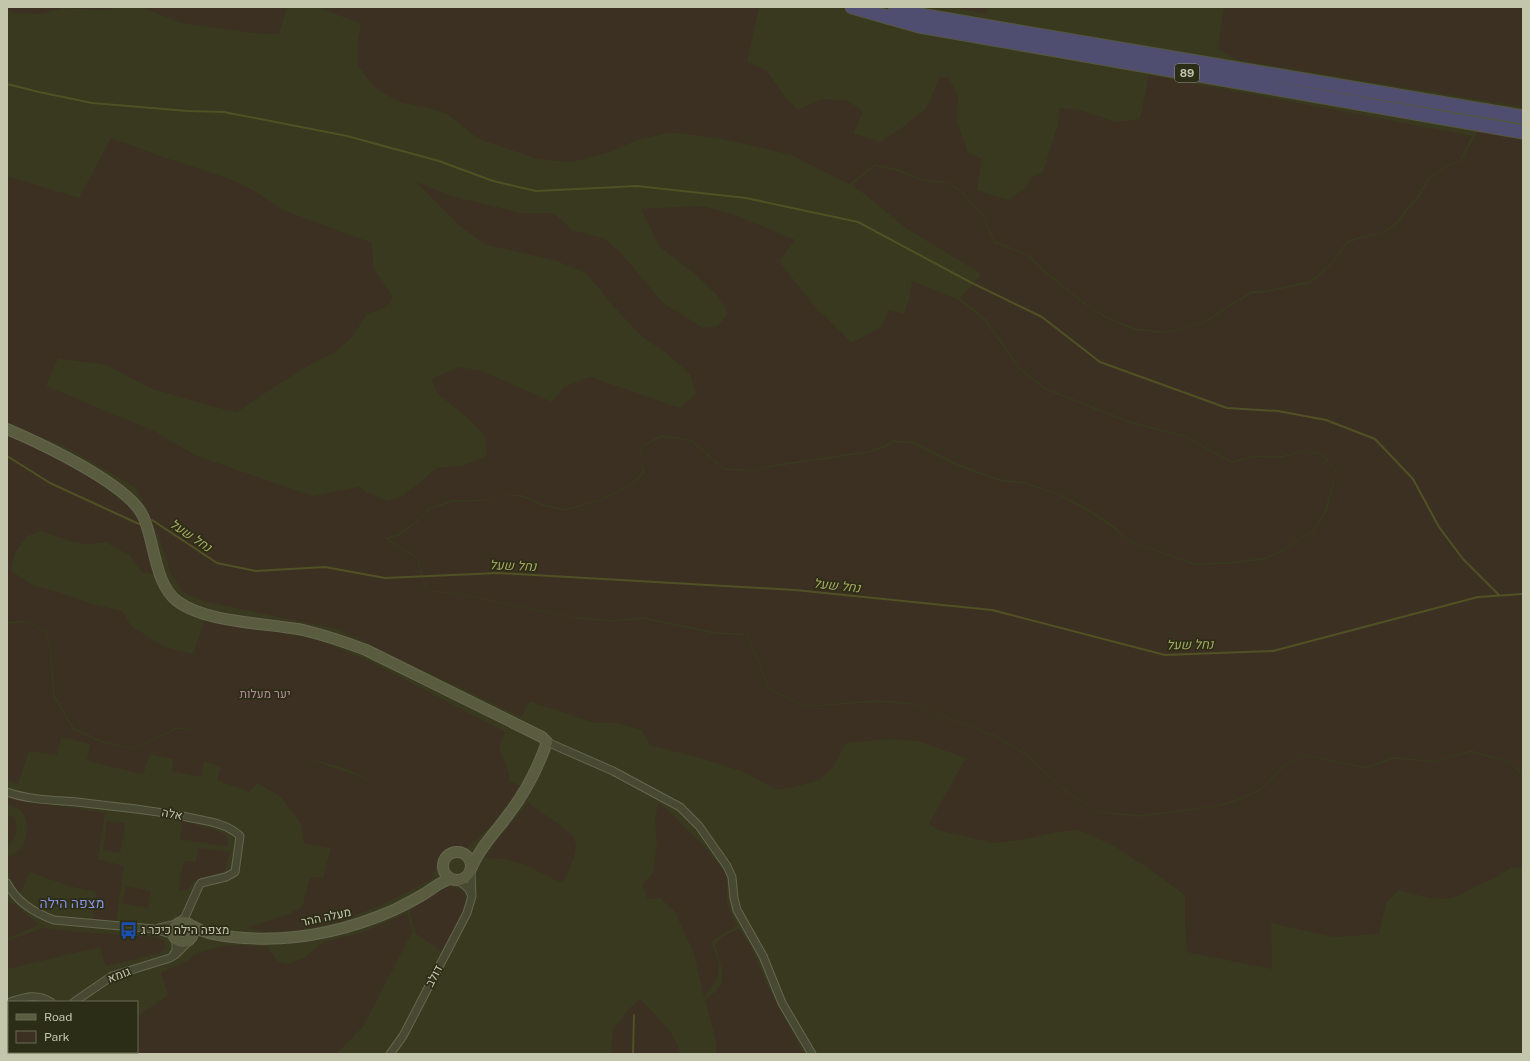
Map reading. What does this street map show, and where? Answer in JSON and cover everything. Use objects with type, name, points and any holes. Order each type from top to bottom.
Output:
[{"type":"highway","name":"89","points":[[852,7],[919,26],[1523,132]]},
{"type":"highway","name":"89","points":[[895,7],[920,15],[1523,117]]},
{"type":"main road","points":[[7,429],[26,437],[94,473],[124,493],[136,505],[142,515],[150,534],[159,572],[164,584],[177,601],[192,610],[202,614],[223,618],[302,630],[339,640],[366,650],[542,737],[547,742],[541,759],[521,796],[497,830],[477,854],[471,869],[464,879],[455,880],[446,876],[443,867]]},
{"type":"main road","points":[[432,888],[443,867],[445,858],[450,854],[468,852],[483,846]]},
{"type":"main road","points":[[460,852],[469,858],[471,869]]},
{"type":"main road","name":"מעלה ההר","points":[[191,925],[203,932],[243,938],[278,938],[318,934],[358,924],[412,901],[442,881],[455,880]]},
{"type":"main road","points":[[183,921],[191,925],[194,930],[191,939],[182,942],[175,937],[174,928],[178,923],[183,921]]},
{"type":"main road","name":"מעלה ההר","points":[[191,939],[205,935],[218,935]]},
{"type":"street","points":[[547,742],[613,771],[676,805],[686,811],[699,826],[730,872],[737,910],[763,956],[782,1002],[812,1054]]},
{"type":"street","name":"אלה","points":[[7,792],[30,798],[154,811],[202,820],[229,828],[240,836],[235,872],[226,877],[201,883],[185,918],[178,923]]},
{"type":"street","name":"דולב","points":[[390,1054],[403,1036],[467,913],[472,896],[471,869]]},
{"type":"street","points":[[455,880],[468,888],[472,896]]},
{"type":"street","points":[[7,884],[14,894],[30,908],[54,920],[154,929],[164,928],[178,923]]},
{"type":"street","name":"אלה","points":[[191,925],[193,902]]},
{"type":"street","points":[[154,929],[175,937],[176,951],[170,958]]},
{"type":"street","points":[[170,958],[176,955],[191,939]]},
{"type":"street","name":"גומא","points":[[75,1001],[112,976],[170,958]]},
{"type":"street","points":[[12,1001],[24,997],[36,996],[49,1001]]},
{"type":"green space","points":[[7,7],[122,7],[103,10],[64,8],[40,14],[13,13],[7,10]]},
{"type":"green space","points":[[142,7],[287,7],[279,34],[262,34],[181,23]]},
{"type":"green space","points":[[318,7],[759,7],[747,62],[766,70],[786,98],[798,110],[822,99],[848,101],[863,111],[853,133],[880,142],[902,128],[926,109],[940,77],[949,78],[958,96],[957,122],[968,152],[982,159],[977,190],[1008,200],[1025,188],[1034,176],[1043,172],[1058,125],[1060,108],[1079,110],[1117,122],[1140,119],[1149,75],[1472,136],[1460,160],[1444,167],[1428,178],[1418,195],[1394,224],[1380,233],[1362,236],[1347,241],[1330,264],[1310,281],[1264,291],[1251,291],[1205,321],[1176,330],[1160,331],[1134,328],[1106,316],[1089,306],[1048,273],[1029,255],[995,241],[984,216],[963,192],[950,183],[919,178],[898,169],[875,164],[849,184],[792,155],[723,139],[671,132],[637,140],[607,153],[571,162],[538,159],[479,139],[447,114],[429,108],[399,102],[375,88],[358,66],[357,47],[361,24]]},
{"type":"green space","points":[[951,7],[987,7],[986,14]]},
{"type":"green space","points":[[1224,7],[1523,7],[1523,107],[1237,60],[1218,48]]},
{"type":"green space","points":[[1478,131],[1523,138],[1523,774],[1511,762],[1470,750],[1436,761],[1393,757],[1366,767],[1301,754],[1282,767],[1260,789],[1235,800],[1215,806],[1138,815],[1097,811],[1063,788],[1028,755],[997,736],[911,703],[877,700],[806,706],[770,689],[748,634],[715,632],[643,617],[612,620],[573,617],[456,593],[427,590],[418,558],[388,539],[399,536],[431,509],[452,502],[484,501],[506,495],[522,497],[543,506],[565,511],[602,500],[630,486],[645,473],[640,459],[643,446],[663,437],[691,441],[724,470],[755,471],[868,453],[884,448],[894,442],[914,444],[957,466],[999,481],[1025,484],[1056,494],[1086,510],[1113,528],[1130,542],[1194,565],[1229,564],[1264,560],[1283,551],[1315,530],[1327,510],[1337,471],[1323,454],[1305,450],[1282,456],[1254,456],[1232,461],[1183,435],[1126,420],[1044,387],[1020,368],[986,319],[960,298],[982,274],[906,228],[852,185],[875,166],[897,171],[919,180],[949,184],[962,193],[983,217],[994,243],[1028,256],[1046,274],[1088,307],[1106,318],[1134,330],[1160,333],[1176,331],[1206,322],[1252,293],[1264,293],[1311,283],[1331,265],[1348,243],[1381,234],[1395,226],[1420,196],[1429,179],[1445,168],[1461,161]]},
{"type":"green space","points":[[111,138],[227,178],[251,189],[285,211],[372,243],[373,267],[393,297],[386,307],[367,314],[352,337],[337,351],[316,361],[237,412],[153,389],[106,365],[58,358],[46,386],[154,431],[195,455],[313,496],[360,487],[366,492],[388,501],[403,496],[437,468],[462,466],[487,456],[485,436],[471,421],[437,393],[432,379],[459,367],[481,371],[552,402],[564,387],[590,377],[680,408],[696,394],[690,374],[665,352],[643,337],[616,309],[586,273],[557,261],[484,244],[458,224],[416,182],[451,196],[521,213],[553,213],[572,230],[605,239],[620,252],[663,303],[703,328],[718,326],[728,313],[717,295],[693,272],[660,247],[641,209],[703,206],[735,215],[795,240],[779,261],[812,304],[852,343],[881,327],[889,310],[904,314],[910,296],[912,281],[959,300],[985,321],[1019,369],[1044,389],[1126,422],[1182,436],[1232,463],[1254,457],[1282,458],[1305,451],[1322,455],[1336,472],[1325,509],[1314,529],[1282,550],[1264,558],[1229,562],[1194,563],[1130,541],[1114,526],[1087,508],[1057,493],[1025,482],[999,479],[958,464],[915,442],[893,440],[883,446],[868,451],[778,464],[755,470],[724,468],[692,440],[662,435],[642,445],[639,459],[643,472],[629,485],[601,499],[565,509],[543,504],[522,495],[506,494],[484,500],[452,500],[430,508],[416,521],[398,534],[384,538],[417,559],[426,591],[456,594],[572,618],[612,622],[643,619],[715,634],[747,635],[769,690],[806,707],[877,702],[911,704],[996,737],[1027,756],[1062,789],[1097,812],[1138,817],[1215,807],[1235,802],[1261,790],[1283,768],[1301,755],[1366,769],[1393,759],[1436,762],[1470,752],[1511,763],[1523,777],[1523,868],[1512,867],[1495,878],[1458,896],[1446,899],[1430,898],[1398,890],[1386,903],[1379,934],[1334,937],[1271,923],[1272,969],[1187,952],[1185,895],[1148,868],[1114,846],[1079,830],[1057,832],[1026,839],[993,843],[938,830],[929,824],[966,758],[918,741],[888,739],[846,743],[833,767],[820,780],[790,788],[775,789],[744,772],[700,758],[650,745],[642,730],[616,723],[597,723],[588,721],[530,701],[521,717],[337,629],[203,601],[183,592],[171,573],[160,539],[145,505],[135,487],[64,446],[7,424],[7,176],[79,198]]},
{"type":"green space","name":"יער מעלות","points":[[7,435],[69,464],[99,483],[133,509],[140,520],[145,535],[153,574],[142,572],[129,555],[106,542],[87,544],[73,542],[41,531],[27,536],[15,553],[11,571],[33,586],[55,591],[92,604],[122,611],[131,626],[166,648],[193,654],[205,620],[316,639],[369,661],[505,732],[499,747],[509,773],[509,780],[503,788],[510,781],[521,786],[490,827],[466,848],[439,858],[431,880],[383,904],[342,921],[303,930],[268,932],[247,928],[289,914],[303,906],[310,877],[323,878],[331,848],[304,843],[301,824],[281,797],[258,783],[249,792],[217,780],[221,767],[204,761],[201,777],[172,771],[173,759],[150,754],[143,774],[87,761],[90,744],[61,737],[57,755],[29,751],[18,784],[7,780],[7,624],[29,622],[47,634],[53,695],[73,730],[103,743],[132,749],[177,729],[204,731],[177,727],[132,748],[103,741],[74,728],[55,695],[48,633],[29,621],[7,622]],"holes":[[[311,760],[335,765],[353,772],[368,780],[373,785],[361,777]]]},
{"type":"green space","points":[[7,798],[105,813],[98,859],[124,866],[116,922],[93,919],[97,892],[69,886],[30,872],[20,893],[10,877],[7,858],[15,853],[24,843],[27,826],[24,815],[21,811],[7,804]]},
{"type":"green space","points":[[528,803],[574,837],[576,846],[574,857],[564,881],[559,882],[523,864],[503,859],[485,858],[497,840]]},
{"type":"green space","points":[[659,803],[703,845],[727,875],[727,900],[730,912],[737,925],[711,942],[718,960],[719,971],[716,980],[704,997],[694,953],[674,910],[660,898],[648,899],[642,886],[653,873],[657,843],[655,817]]},
{"type":"green space","points":[[7,815],[14,818],[17,829],[15,837],[7,845]]},
{"type":"green space","points":[[107,821],[125,823],[120,853],[103,850]]},
{"type":"green space","points":[[182,821],[222,833],[227,838],[228,847],[180,839]]},
{"type":"green space","points":[[198,848],[230,852],[226,868],[223,871],[197,880],[188,890],[178,891],[184,861],[196,862]]},
{"type":"green space","points":[[126,886],[151,891],[148,908],[122,903]]},
{"type":"green space","points":[[449,886],[465,892],[466,900],[462,915],[441,951],[415,933],[410,911],[437,891]]},
{"type":"green space","points":[[7,901],[17,906],[39,925],[7,938]]},
{"type":"green space","points":[[407,913],[412,932],[364,1025],[336,1054],[84,1054],[138,1053],[138,1016],[168,995],[161,973],[189,960],[194,954],[222,946],[241,945],[267,947],[277,961],[289,964],[304,958],[326,941],[361,933]]},
{"type":"green space","points":[[43,928],[77,932],[157,937],[164,941],[165,948],[159,953],[106,966],[100,947],[7,969],[7,941]]},
{"type":"green space","points":[[739,929],[751,947],[767,985],[804,1054],[716,1054],[716,1041],[705,999],[718,989],[722,979],[721,967],[715,945],[722,937]]},
{"type":"green space","points":[[640,999],[670,1032],[678,1046],[680,1054],[611,1054],[613,1031],[628,1010]]},
{"type":"waterway","points":[[7,84],[92,103],[188,111],[224,112],[347,136],[439,161],[493,181],[536,191],[637,186],[746,198],[858,222],[970,282],[1042,317],[1100,362],[1227,408],[1278,411],[1326,420],[1375,439],[1413,479],[1439,527],[1463,559],[1499,595]]},
{"type":"waterway","name":"נחל שעל","points":[[7,456],[50,483],[139,524]]},
{"type":"waterway","name":"נחל שעל","points":[[152,520],[217,563],[256,571],[325,567],[385,578],[498,573],[795,590],[992,610],[1165,655],[1273,651],[1478,597],[1523,594]]},
{"type":"waterway","points":[[633,1054],[634,1015]]},
{"type":"place","name":"מצפה הילה כיכר ג","points":[[128,930]]},
{"type":"district","name":"מצפה הילה","points":[[72,903]]}]
